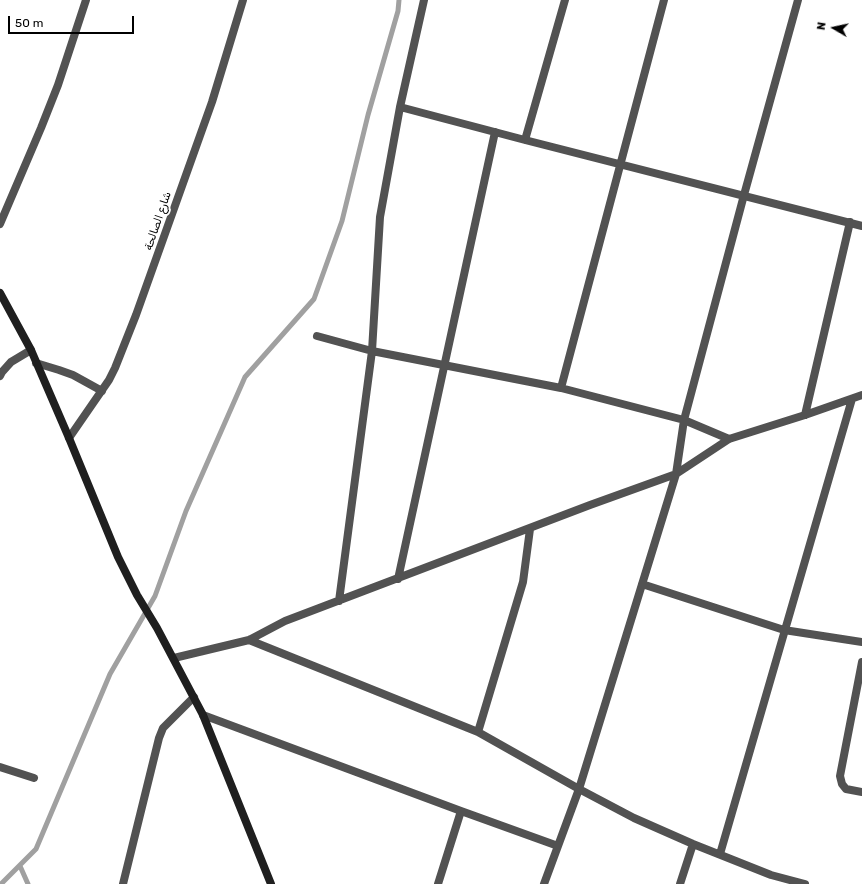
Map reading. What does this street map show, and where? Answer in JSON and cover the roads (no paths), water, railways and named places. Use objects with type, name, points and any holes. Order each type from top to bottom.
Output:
[{"type":"street","points":[[0,224],[58,85],[86,0]]},
{"type":"street","name":"شارع الصالحة","points":[[69,438],[102,391],[115,368],[136,315],[212,102],[243,0]]},
{"type":"street","points":[[339,601],[372,351],[380,217],[400,106],[424,0]]},
{"type":"street","points":[[525,140],[565,0]]},
{"type":"street","points":[[561,388],[664,0]]},
{"type":"street","points":[[544,884],[579,789],[676,474],[684,420],[798,0]]},
{"type":"street","points":[[400,106],[525,140],[862,226]]},
{"type":"street","points":[[398,579],[496,132]]},
{"type":"street","points":[[805,415],[850,222]]},
{"type":"street","points":[[0,293],[31,350],[118,557],[137,595],[158,628],[203,715],[271,884]]},
{"type":"street","points":[[317,336],[372,351],[445,364],[561,388],[684,420],[729,439]]},
{"type":"street","points":[[0,376],[11,362],[31,350]]},
{"type":"street","points":[[36,362],[66,372],[102,391]]},
{"type":"street","points":[[174,658],[249,640],[285,621],[590,505],[676,474],[729,439],[862,395]]},
{"type":"street","points":[[720,854],[852,399]]},
{"type":"street","points":[[478,732],[523,582],[530,529]]},
{"type":"street","points":[[642,584],[784,630],[862,642]]},
{"type":"street","points":[[249,640],[478,732],[634,818],[693,844],[771,875],[805,884]]},
{"type":"street","points":[[862,662],[840,776],[842,784],[846,789],[862,792]]},
{"type":"street","points":[[123,884],[163,728],[194,696]]},
{"type":"street","points":[[203,715],[558,846]]},
{"type":"street","points":[[0,767],[34,778]]},
{"type":"street","points":[[438,884],[461,811]]},
{"type":"street","points":[[680,884],[693,844]]},
{"type":"waterway","points":[[1,884],[36,849],[110,674],[155,596],[186,511],[245,377],[314,299],[342,221],[368,115],[398,11],[399,0]]},
{"type":"waterway","points":[[20,866],[28,884]]}]
